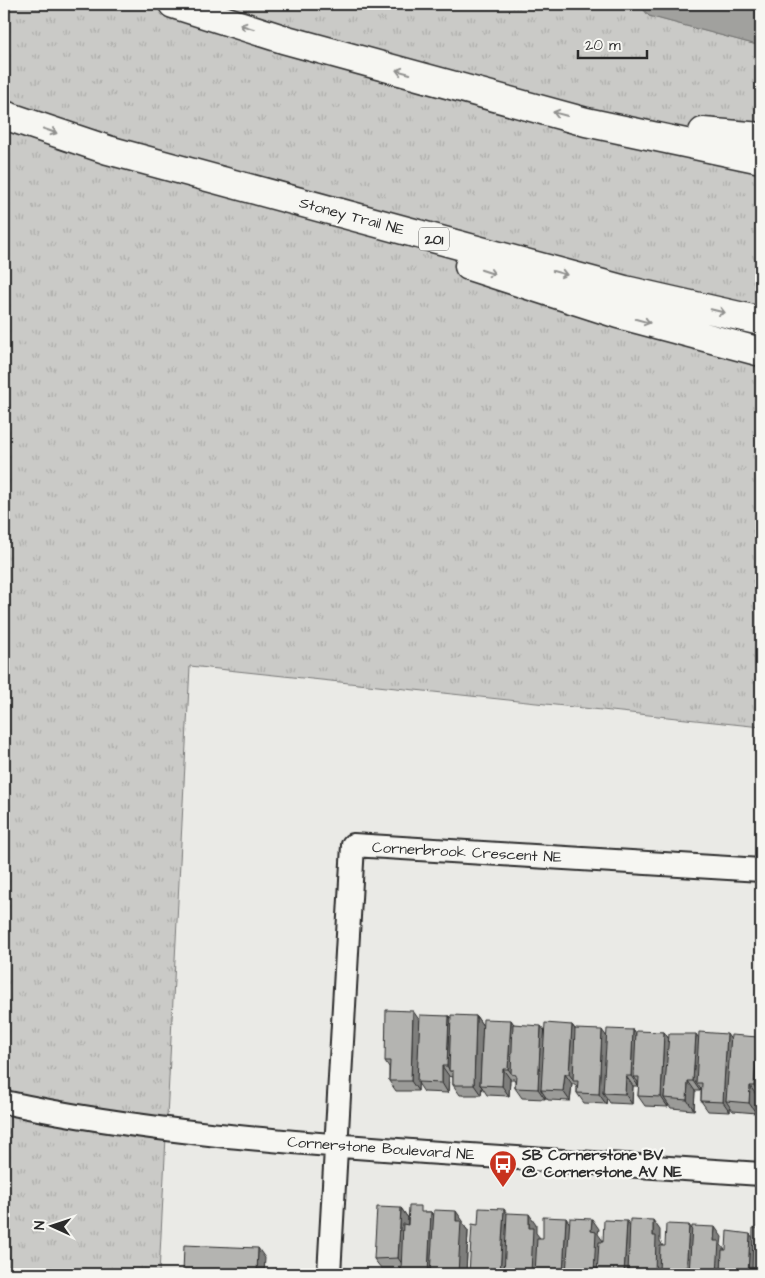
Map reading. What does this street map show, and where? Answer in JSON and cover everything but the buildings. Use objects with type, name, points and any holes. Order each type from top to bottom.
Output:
[{"type":"highway","points":[[173,4],[283,39],[586,122],[761,159]]},
{"type":"highway","name":"Stoney Trail NE","points":[[4,115],[108,150],[625,290],[761,321]]},
{"type":"highway","points":[[586,122],[761,137]]},
{"type":"highway","points":[[108,150],[618,314],[761,352]]},
{"type":"street","name":"Cornerbrook Crescent NE","points":[[336,1146],[353,845],[761,870]]},
{"type":"street","name":"Cornerstone Boulevard NE","points":[[4,1102],[50,1112],[180,1132],[336,1146],[761,1174]]},
{"type":"street","points":[[329,1274],[336,1146]]},
{"type":"green space","points":[[4,4],[639,4],[649,16],[761,46],[761,727],[190,666],[159,1274],[4,1274]]},
{"type":"shaded area","points":[[639,4],[761,4],[761,46],[649,16]]},
{"type":"place","name":"SB Cornerstone BV @ Cornerstone AV NE","points":[[503,1188]]}]
